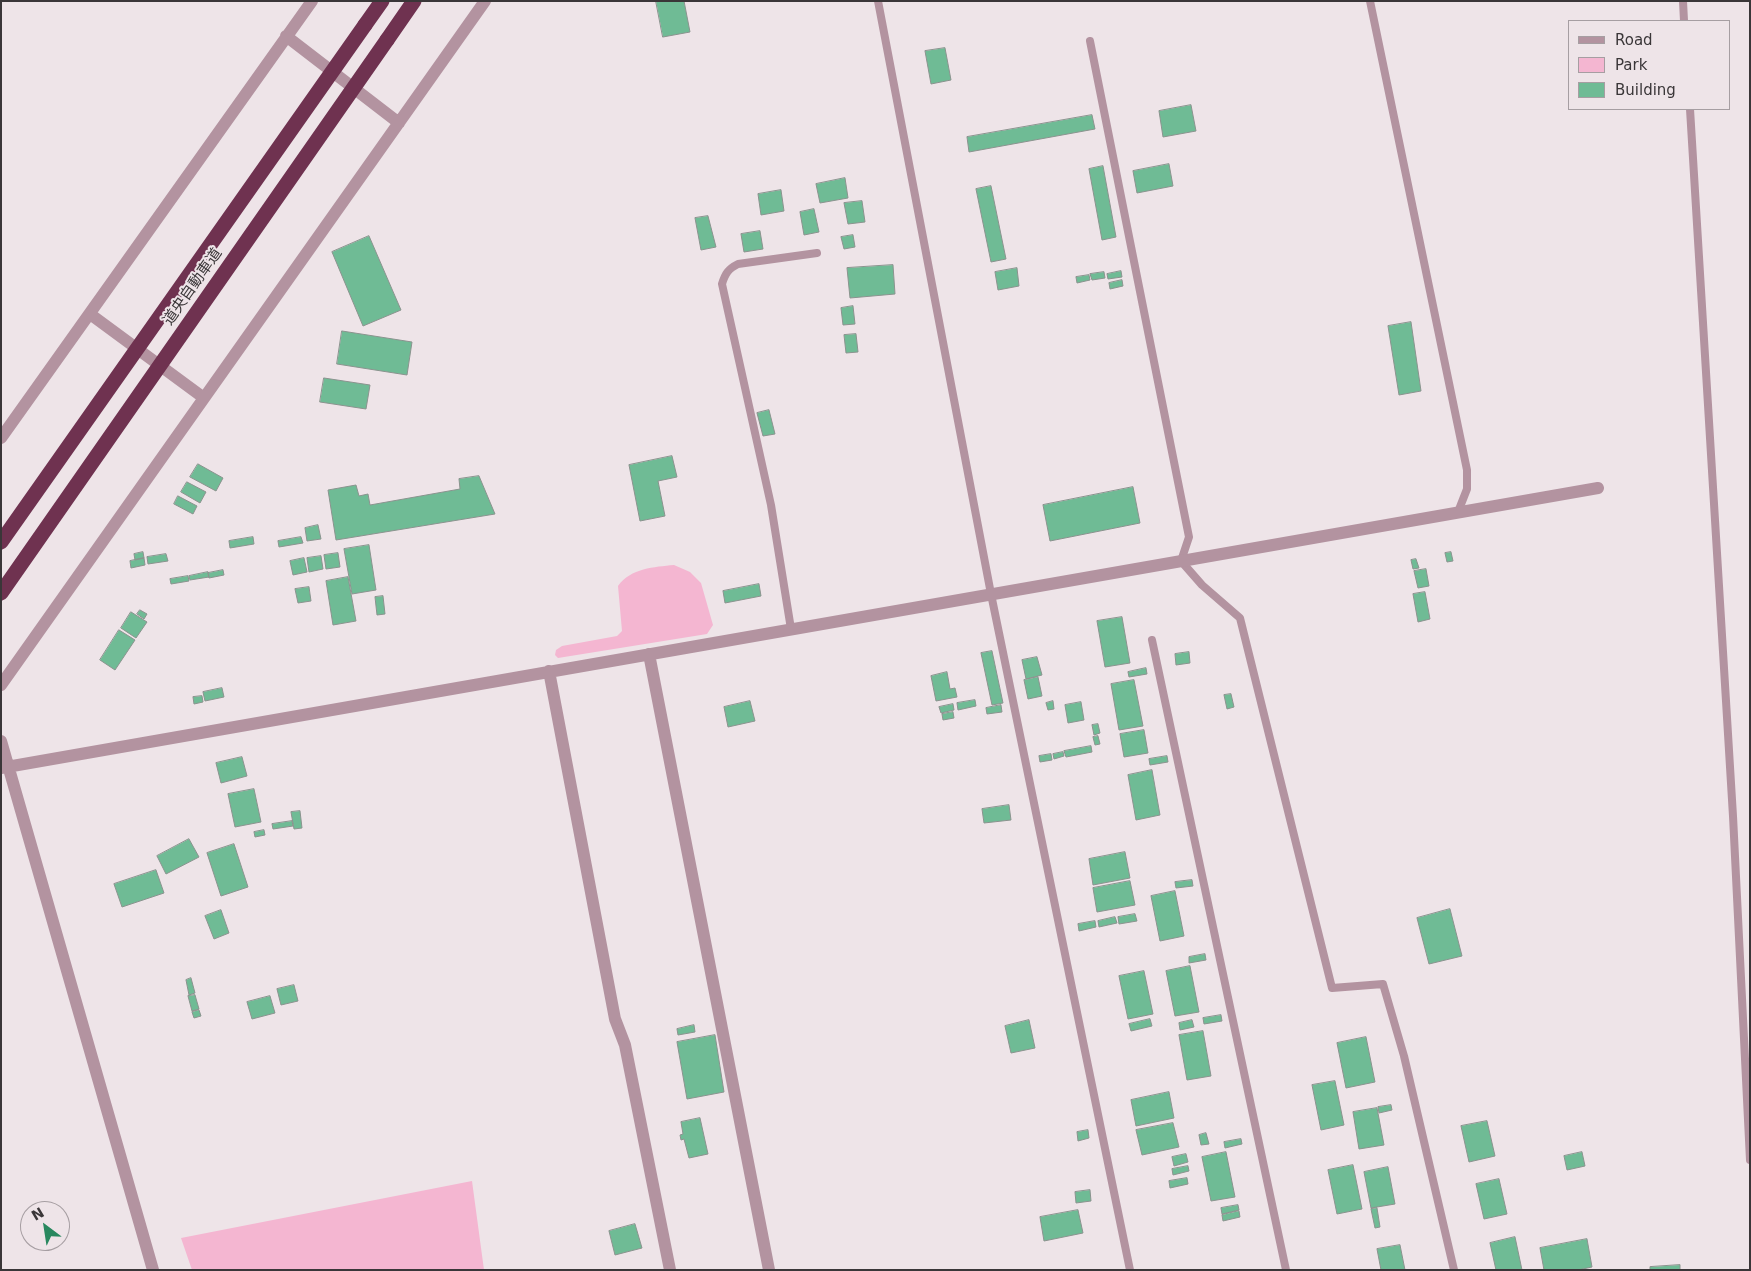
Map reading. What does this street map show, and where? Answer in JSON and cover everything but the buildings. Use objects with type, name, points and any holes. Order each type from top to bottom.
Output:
[{"type":"highway","name":"道央自動車道","points":[[1,542],[382,1]]},
{"type":"highway","name":"道央自動車道","points":[[1,592],[414,1]]},
{"type":"street","points":[[1,438],[312,1]]},
{"type":"street","points":[[1,685],[485,1]]},
{"type":"street","points":[[286,36],[399,123]]},
{"type":"street","points":[[90,314],[204,398]]},
{"type":"street","points":[[5,767],[1598,488]]},
{"type":"street","points":[[649,654],[769,1270]]},
{"type":"street","points":[[549,671],[615,1019],[625,1045],[670,1270]]},
{"type":"street","points":[[1,741],[5,767],[153,1270]]},
{"type":"lane","points":[[878,1],[991,594],[1130,1270]]},
{"type":"lane","points":[[1370,1],[1467,470],[1467,489],[1458,512]]},
{"type":"lane","points":[[1683,1],[1684,20]]},
{"type":"lane","points":[[1090,40],[1189,537],[1181,561],[1202,584],[1240,618],[1332,988],[1383,984],[1404,1056],[1454,1270]]},
{"type":"lane","points":[[1690,110],[1733,816],[1750,1160]]},
{"type":"lane","points":[[791,629],[771,505],[722,284],[729,269],[738,264],[817,253]]},
{"type":"lane","points":[[1152,640],[1286,1270]]},
{"type":"green space","points":[[674,565],[690,572],[701,583],[713,625],[707,634],[558,658],[555,655],[556,650],[562,646],[617,636],[622,631],[618,586],[629,575],[636,572]]},
{"type":"green space","points":[[472,1181],[484,1270],[192,1270],[181,1238]]}]
